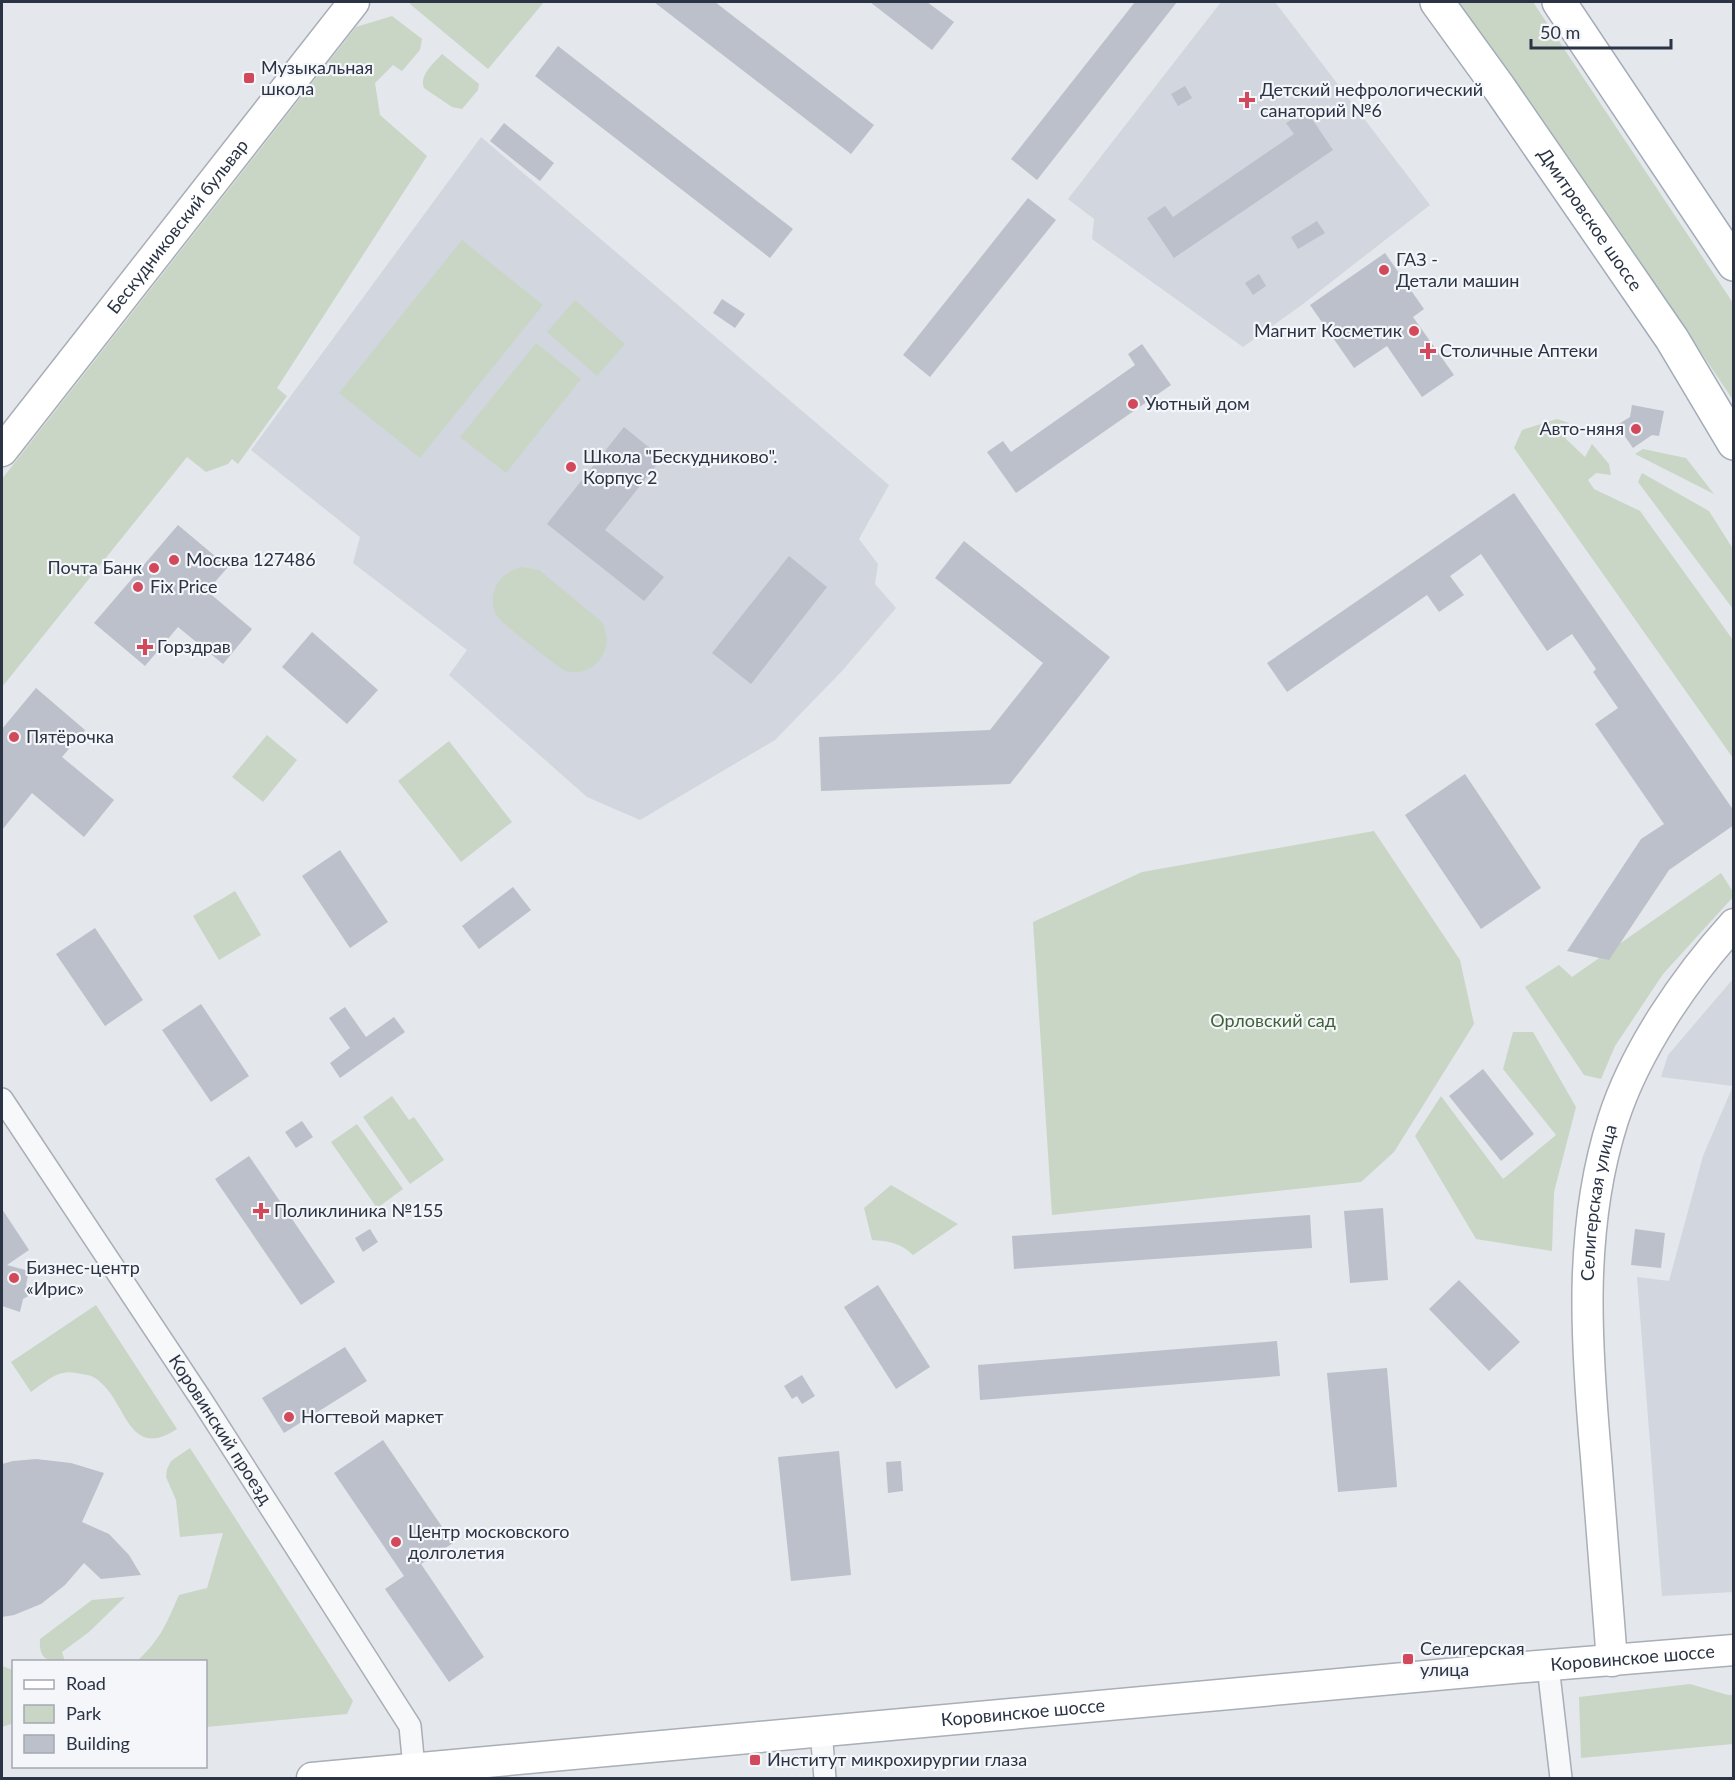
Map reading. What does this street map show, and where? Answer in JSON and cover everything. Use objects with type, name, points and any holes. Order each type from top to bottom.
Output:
[{"type":"main road","name":"Бескудниковский бульвар","points":[[2,451],[354,2]]},
{"type":"main road","name":"Дмитровское шоссе","points":[[1437,2],[1500,89],[1672,339],[1734,443]]},
{"type":"main road","points":[[1559,2],[1734,264]]},
{"type":"main road","name":"Селигерская улица","points":[[1612,1660],[1588,1363],[1588,1253],[1591,1216],[1604,1151],[1629,1080],[1648,1042],[1672,1004],[1695,970],[1734,924]]},
{"type":"main road","name":"Коровинское шоссе","points":[[312,1779],[821,1731],[1734,1650]]},
{"type":"street","name":"Коровинский проезд","points":[[2,1099],[201,1398],[410,1726],[414,1768]]},
{"type":"street","points":[[1548,1666],[1561,1779]]},
{"type":"street","points":[[821,1731],[825,1779]]},
{"type":"shaded area","name":"Детский нефрологический санаторий №6","points":[[1221,2],[1275,2],[1430,205],[1303,304],[1243,347],[1092,239],[1094,219],[1068,199]]},
{"type":"shaded area","name":"Школа \"Бескудниково\". Корпус 2","points":[[481,137],[889,485],[859,539],[878,564],[875,584],[896,608],[842,671],[775,740],[640,820],[587,797],[449,675],[467,650],[353,563],[360,537],[251,450]]},
{"type":"shaded area","points":[[1733,979],[1733,1086],[1661,1077],[1668,1055]]},
{"type":"shaded area","points":[[1733,1086],[1733,1592],[1662,1596],[1637,1277],[1669,1281],[1703,1156]]},
{"type":"green space","points":[[411,2],[544,2],[488,69],[410,4]]},
{"type":"green space","points":[[1455,2],[1533,2],[1733,303],[1733,400],[1684,327]]},
{"type":"green space","points":[[392,16],[422,39],[420,50],[402,71],[393,65],[375,83],[380,115],[427,156],[277,388],[287,396],[238,464],[232,459],[228,464],[206,472],[187,457],[2,687],[2,479],[356,27]]},
{"type":"green space","points":[[442,54],[479,84],[478,90],[462,109],[452,107],[424,88],[425,74]]},
{"type":"green space","points":[[462,240],[543,305],[420,458],[339,393]]},
{"type":"green space","points":[[575,300],[625,344],[597,376],[547,332]]},
{"type":"green space","points":[[536,343],[581,379],[506,473],[460,437]]},
{"type":"green space","points":[[1557,419],[1569,423],[1566,439],[1585,457],[1592,444],[1609,464],[1611,475],[1596,473],[1588,480],[1594,489],[1640,511],[1733,640],[1733,758],[1514,448],[1522,430]]},
{"type":"green space","points":[[1643,449],[1686,458],[1714,494],[1635,454]]},
{"type":"green space","points":[[1642,473],[1709,511],[1733,549],[1733,609],[1638,482]]},
{"type":"green space","points":[[522,567],[539,570],[601,621],[607,643],[602,656],[593,666],[580,672],[563,670],[497,616],[493,600],[497,585],[507,573]]},
{"type":"green space","points":[[267,735],[297,760],[263,802],[232,777]]},
{"type":"green space","points":[[449,741],[512,822],[461,862],[398,781]]},
{"type":"green space","name":"Орловский сад","points":[[1374,831],[1460,960],[1474,1024],[1394,1152],[1361,1182],[1052,1215],[1033,922],[1142,872]]},
{"type":"green space","points":[[1721,873],[1733,892],[1733,897],[1663,974],[1615,1046],[1601,1079],[1584,1075],[1525,987],[1559,965],[1572,977]]},
{"type":"green space","points":[[235,891],[261,935],[219,960],[193,916]]},
{"type":"green space","points":[[1513,1032],[1533,1032],[1576,1107],[1554,1192],[1552,1251],[1476,1239],[1415,1136],[1441,1096],[1503,1179],[1556,1135],[1503,1069]]},
{"type":"green space","points":[[392,1096],[409,1120],[414,1117],[444,1160],[410,1184],[363,1117]]},
{"type":"green space","points":[[357,1124],[403,1189],[377,1208],[331,1142]]},
{"type":"green space","points":[[891,1185],[958,1224],[913,1255],[894,1243],[872,1240],[864,1208]]},
{"type":"green space","points":[[96,1305],[177,1429],[161,1437],[148,1438],[138,1434],[108,1391],[97,1379],[89,1375],[65,1372],[31,1392],[11,1362]]},
{"type":"green space","points":[[190,1448],[353,1701],[347,1714],[207,1727],[207,1660],[138,1660],[157,1638],[179,1595],[207,1588],[223,1533],[180,1537],[176,1500],[166,1477],[171,1461]]},
{"type":"green space","points":[[125,1597],[89,1632],[62,1652],[65,1660],[45,1658],[42,1655],[40,1639],[92,1600]]},
{"type":"green space","points":[[2,1666],[12,1670],[12,1724],[2,1727]]},
{"type":"green space","points":[[1690,1684],[1733,1695],[1733,1744],[1581,1758],[1579,1697]]},
{"type":"building","points":[[654,2],[715,2],[874,125],[851,154]]},
{"type":"building","points":[[870,2],[927,2],[954,22],[932,50]]},
{"type":"building","points":[[1135,2],[1177,2],[1037,180],[1011,159]]},
{"type":"building","points":[[558,46],[793,229],[770,258],[535,76]]},
{"type":"building","points":[[1185,86],[1192,98],[1178,106],[1171,94]]},
{"type":"building","points":[[1306,110],[1333,150],[1174,258],[1147,218],[1165,206],[1173,217],[1294,134],[1286,123]]},
{"type":"building","points":[[504,123],[554,163],[540,181],[490,141]]},
{"type":"building","points":[[1028,198],[1056,220],[930,377],[903,355]]},
{"type":"building","points":[[1317,221],[1325,233],[1298,249],[1291,237]]},
{"type":"building","points":[[1385,253],[1424,309],[1413,317],[1454,375],[1422,397],[1387,346],[1354,368],[1310,305]]},
{"type":"building","points":[[1259,274],[1266,286],[1253,295],[1245,283]]},
{"type":"building","points":[[722,299],[745,314],[735,328],[713,313]]},
{"type":"building","points":[[1142,344],[1171,385],[1016,493],[987,452],[1003,441],[1011,452],[1135,365],[1128,354]]},
{"type":"building","name":"Авто-няня","points":[[1632,405],[1664,411],[1659,436],[1652,435],[1633,448],[1617,425],[1630,417]]},
{"type":"building","points":[[624,427],[662,458],[605,530],[664,577],[644,601],[547,524]]},
{"type":"building","points":[[1514,493],[1734,811],[1734,825],[1669,870],[1609,960],[1567,951],[1641,839],[1664,824],[1595,724],[1618,708],[1593,672],[1596,669],[1572,634],[1547,651],[1481,554],[1450,576],[1464,595],[1439,612],[1427,595],[1287,692],[1267,663]]},
{"type":"building","points":[[178,525],[228,567],[207,591],[252,629],[223,664],[178,627],[145,666],[94,623]]},
{"type":"building","points":[[964,541],[1110,657],[1010,784],[821,791],[819,737],[990,730],[1043,663],[935,578]]},
{"type":"building","points":[[789,556],[827,587],[751,684],[712,653]]},
{"type":"building","points":[[312,632],[378,690],[347,724],[282,667]]},
{"type":"building","points":[[36,688],[85,730],[62,757],[114,800],[84,837],[32,793],[2,830],[2,729]]},
{"type":"building","points":[[1465,774],[1541,888],[1481,929],[1405,815]]},
{"type":"building","points":[[340,850],[388,922],[350,948],[302,876]]},
{"type":"building","points":[[513,887],[531,910],[479,949],[462,926]]},
{"type":"building","points":[[95,928],[143,1000],[105,1026],[56,954]]},
{"type":"building","points":[[201,1004],[249,1076],[211,1102],[162,1030]]},
{"type":"building","points":[[345,1007],[366,1037],[394,1017],[405,1032],[340,1078],[330,1063],[350,1048],[329,1018]]},
{"type":"building","points":[[1483,1069],[1534,1134],[1501,1161],[1449,1096]]},
{"type":"building","points":[[302,1121],[313,1137],[296,1148],[285,1132]]},
{"type":"building","name":"Поликлиника №155","points":[[249,1156],[335,1282],[301,1305],[215,1179]]},
{"type":"building","points":[[1383,1208],[1388,1280],[1350,1283],[1344,1211]]},
{"type":"building","name":"Бизнес-центр «Ирис»","points":[[2,1209],[29,1250],[7,1265],[29,1271],[26,1285],[32,1294],[23,1299],[20,1312],[2,1306]]},
{"type":"building","points":[[1310,1215],[1312,1248],[1014,1269],[1012,1236]]},
{"type":"building","points":[[370,1229],[378,1242],[363,1252],[355,1238]]},
{"type":"building","points":[[1635,1229],[1665,1233],[1661,1268],[1631,1265]]},
{"type":"building","points":[[1459,1280],[1520,1342],[1489,1371],[1429,1309]]},
{"type":"building","points":[[878,1285],[930,1367],[896,1389],[844,1307]]},
{"type":"building","points":[[1277,1341],[1280,1376],[980,1400],[978,1365]]},
{"type":"building","points":[[345,1347],[367,1381],[284,1433],[262,1398]]},
{"type":"building","points":[[1387,1368],[1397,1487],[1338,1492],[1327,1373]]},
{"type":"building","points":[[802,1375],[815,1396],[802,1404],[797,1396],[792,1399],[784,1386]]},
{"type":"building","points":[[383,1440],[453,1543],[421,1564],[484,1657],[449,1682],[385,1589],[404,1576],[334,1473]]},
{"type":"building","points":[[839,1451],[851,1575],[791,1581],[778,1457]]},
{"type":"building","points":[[36,1459],[71,1463],[104,1473],[82,1522],[109,1534],[129,1555],[141,1575],[101,1579],[84,1563],[65,1585],[41,1604],[14,1615],[2,1617],[2,1464]]},
{"type":"building","points":[[901,1461],[903,1491],[888,1493],[886,1462]]},
{"type":"place","name":"Музыкальная школа","points":[[249,78]]},
{"type":"place","name":"Детский нефрологический санаторий №6","points":[[1247,100]]},
{"type":"place","name":"ГАЗ - Детали машин","points":[[1384,270]]},
{"type":"place","name":"Магнит Косметик","points":[[1414,331]]},
{"type":"place","name":"Столичные Аптеки","points":[[1428,351]]},
{"type":"place","name":"Уютный дом","points":[[1133,404]]},
{"type":"place","name":"Авто-няня","points":[[1636,429]]},
{"type":"place","name":"Школа \"Бескудниково\". Корпус 2","points":[[571,467]]},
{"type":"place","name":"Москва 127486","points":[[174,560]]},
{"type":"place","name":"Почта Банк","points":[[154,568]]},
{"type":"place","name":"Fix Price","points":[[138,587]]},
{"type":"place","name":"Горздрав","points":[[145,647]]},
{"type":"place","name":"Пятёрочка","points":[[14,737]]},
{"type":"place","name":"Поликлиника №155","points":[[261,1211]]},
{"type":"place","name":"Бизнес-центр «Ирис»","points":[[14,1278]]},
{"type":"place","name":"Ногтевой маркет","points":[[289,1417]]},
{"type":"place","name":"Центр московского долголетия","points":[[396,1542]]},
{"type":"place","name":"Селигерская улица","points":[[1408,1659]]},
{"type":"place","name":"Институт микрохирургии глаза","points":[[755,1760]]}]
